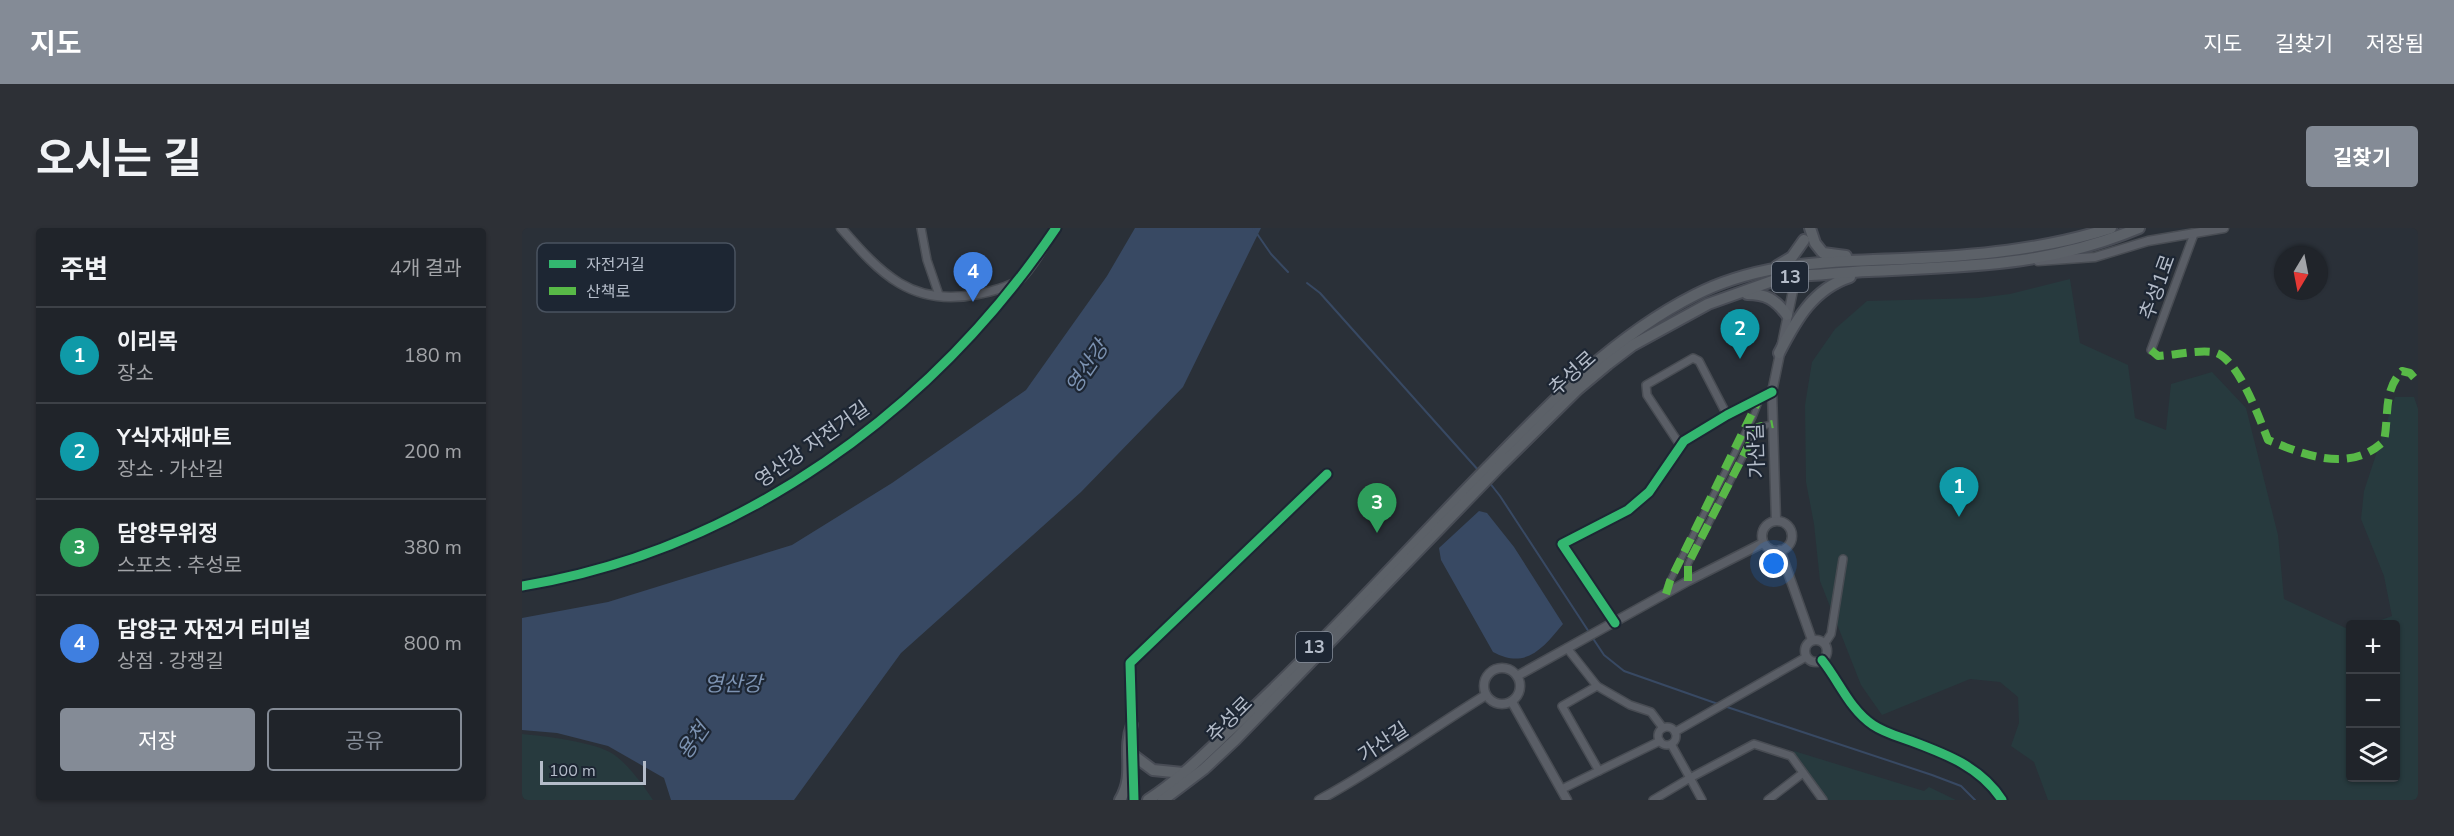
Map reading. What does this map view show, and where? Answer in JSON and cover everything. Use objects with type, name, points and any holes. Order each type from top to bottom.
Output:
[{"type":"main road","points":[[1809,228],[1815,243],[1823,253],[1861,260]]},
{"type":"main road","name":"추성로","points":[[1163,800],[1204,769],[1235,740],[1496,464],[1568,384],[1624,339],[1697,294],[1757,272],[1771,270],[1868,271],[1975,267],[2023,262],[2081,248],[2139,228]]},
{"type":"main road","name":"추성로","points":[[1496,464],[1578,389],[1633,345],[1708,304],[1827,261],[2016,250],[2108,229]]},
{"type":"main road","points":[[1771,270],[1792,257],[1804,240]]},
{"type":"main road","points":[[1779,353],[1798,316],[1812,301],[1838,281],[1868,271]]},
{"type":"main road","points":[[1737,294],[1760,294],[1772,298],[1787,315]]},
{"type":"main road","name":"추성로","points":[[1148,800],[1183,773],[1271,691],[1474,487]]},
{"type":"main road","points":[[1120,800],[1128,783],[1128,736],[1132,725]]},
{"type":"main road","points":[[1133,755],[1153,770],[1183,773]]},
{"type":"street","points":[[841,228],[875,267],[890,278],[912,290],[939,296],[972,296],[1018,281],[1056,228]]},
{"type":"street","points":[[921,228],[927,260],[939,296]]},
{"type":"street","points":[[1795,271],[1798,253],[1809,228]]},
{"type":"street","name":"추성1로","points":[[2023,262],[2095,257],[2148,241],[2224,228]]},
{"type":"street","name":"추성1로","points":[[2151,350],[2194,234]]},
{"type":"street","name":"가산길","points":[[1776,520],[1772,392],[1795,271]]},
{"type":"street","points":[[1680,445],[1647,395],[1646,385],[1693,358],[1699,361],[1727,415]]},
{"type":"street","points":[[1615,623],[1562,544],[1628,510],[1650,492],[1665,472],[1680,445],[1727,415],[1772,392]]},
{"type":"street","points":[[1666,594],[1670,581],[1760,399]]},
{"type":"street","points":[[1688,581],[1688,564],[1758,427],[1773,424]]},
{"type":"street","points":[[1134,800],[1130,663],[1327,474]]},
{"type":"street","points":[[1776,520],[1786,523],[1792,536],[1789,545],[1780,550],[1770,550],[1763,543],[1763,528],[1776,520]]},
{"type":"street","points":[[1517,676],[1688,581],[1763,543]]},
{"type":"street","points":[[1780,550],[1812,640]]},
{"type":"street","points":[[1825,643],[1831,634],[1843,560]]},
{"type":"street","points":[[1806,657],[1805,647],[1812,640],[1819,640],[1825,643],[1827,650],[1822,660]]},
{"type":"street","points":[[1567,648],[1597,686],[1630,705],[1651,712],[1663,728]]},
{"type":"street","points":[[1806,657],[1812,661],[1822,660]]},
{"type":"street","points":[[1675,732],[1806,657]]},
{"type":"street","points":[[1822,660],[1858,712],[1871,724],[1886,733],[1964,764],[1978,773],[2002,800]]},
{"type":"street","points":[[1503,668],[1517,676],[1519,693],[1512,702],[1500,705],[1485,695],[1483,684],[1492,670],[1503,668]]},
{"type":"street","points":[[1597,686],[1562,706],[1599,771]]},
{"type":"street","name":"가산길","points":[[1318,800],[1328,798],[1396,756],[1440,723],[1485,695]]},
{"type":"street","points":[[1512,702],[1567,800]]},
{"type":"street","points":[[1660,741],[1659,733],[1663,728],[1668,727],[1675,732],[1676,738],[1671,744]]},
{"type":"street","points":[[1562,789],[1660,741]]},
{"type":"street","points":[[1660,741],[1671,744]]},
{"type":"street","points":[[1671,744],[1702,800]]},
{"type":"street","points":[[1653,800],[1754,744],[1791,756],[1823,800]]},
{"type":"street","points":[[1768,800],[1803,773]]},
{"type":"green space","points":[[2070,279],[2080,343],[2128,365],[2135,418],[2166,430],[2171,384],[2212,372],[2246,408],[2278,535],[2284,599],[2346,628],[2346,782],[2400,782],[2400,620],[2381,620],[2392,616],[2384,576],[2361,519],[2364,491],[2395,397],[2414,397],[2418,409],[2418,800],[2048,800],[2034,762],[2011,746],[2019,723],[2018,697],[2000,682],[1970,679],[1882,715],[1861,685],[1820,581],[1814,524],[1806,482],[1805,405],[1812,362],[1835,329],[1867,301],[1978,298],[2010,294]]},
{"type":"green space","points":[[522,734],[569,740],[594,746],[613,754],[624,763],[653,800],[522,800]]},
{"type":"green space","points":[[1794,751],[1924,791],[1929,787],[1956,800],[1827,800],[1793,755]]},
{"type":"water","name":"영산강","points":[[1135,228],[1261,228],[1183,387],[1081,492],[901,653],[794,800],[671,800],[664,778],[608,746],[557,733],[522,730],[522,618],[608,602],[792,545],[892,483],[1026,390],[1107,276]]},
{"type":"water","points":[[1479,511],[1487,513],[1514,547],[1563,624],[1533,654],[1515,659],[1493,652],[1441,560],[1439,548]]},
{"type":"waterway","points":[[1253,228],[1271,254],[1288,272]]},
{"type":"waterway","points":[[1307,283],[1320,293],[1479,471]]},
{"type":"waterway","points":[[1489,482],[1589,632]]},
{"type":"waterway","points":[[1592,637],[1604,655],[1624,671],[1718,704]]},
{"type":"waterway","points":[[1724,706],[1932,775],[1961,786],[1975,800]]},
{"type":"marked path","points":[[2151,350],[2158,356],[2193,352],[2213,352],[2222,356],[2239,376],[2268,440],[2328,459],[2357,457],[2371,451],[2384,441],[2389,395],[2396,378],[2402,371],[2410,373],[2418,382]]},
{"type":"marked path","points":[[1666,594],[1670,581],[1759,399]]},
{"type":"marked path","points":[[1688,581],[1688,564],[1758,427],[1773,424]]},
{"type":"cycle path","name":"영산강 자전거길","points":[[522,586],[603,568],[680,541],[755,505],[825,462],[890,412],[951,356],[1006,294],[1056,228]]},
{"type":"cycle path","points":[[1615,623],[1562,544],[1628,510],[1649,492],[1684,441],[1772,392]]},
{"type":"cycle path","points":[[1134,800],[1130,663],[1327,474]]},
{"type":"cycle path","points":[[1822,660],[1851,703],[1865,719],[1882,730],[1962,763],[1984,779],[2002,800]]},
{"type":"place","name":"담양군 자전거 터미널","points":[[973,302]]},
{"type":"place","name":"Y식자재마트","points":[[1740,359]]},
{"type":"place","name":"이리목","points":[[1959,517]]},
{"type":"place","name":"담양무위정","points":[[1377,533]]},
{"type":"water label","name":"용천","points":[[693,741]]}]
